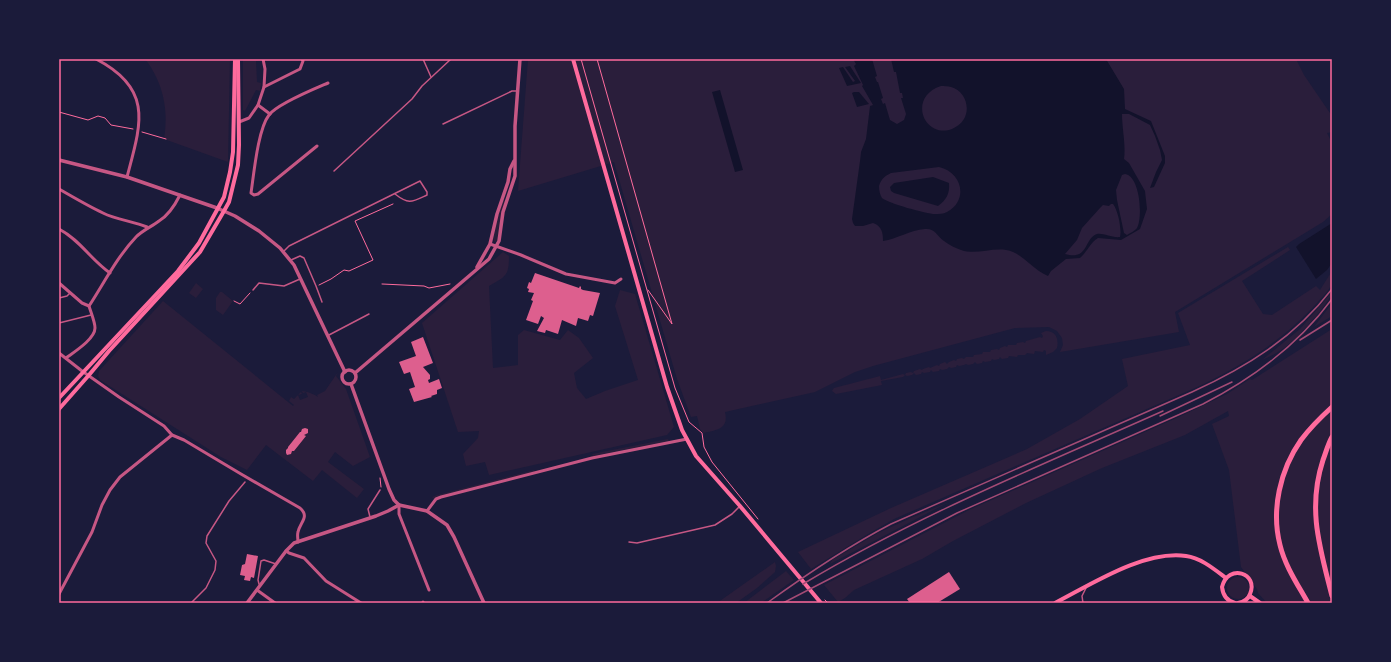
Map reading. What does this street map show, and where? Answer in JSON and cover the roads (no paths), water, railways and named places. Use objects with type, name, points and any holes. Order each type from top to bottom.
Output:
[{"type":"highway","points":[[1308,603],[1286,564],[1280,545],[1277,521],[1277,502],[1282,480],[1290,459],[1301,441],[1332,407]]},
{"type":"highway","points":[[1332,437],[1317,480],[1315,501],[1316,525],[1332,596]]},
{"type":"main road","points":[[59,398],[178,271],[199,243],[224,197],[233,152],[236,59]]},
{"type":"main road","points":[[59,409],[109,351],[200,252],[229,202],[238,165],[239,122],[236,59]]},
{"type":"main road","points":[[573,59],[667,387],[680,424],[696,456],[821,603]]},
{"type":"main road","points":[[234,117],[239,122]]},
{"type":"main road","points":[[1055,603],[1136,563],[1155,557],[1172,555],[1187,556],[1201,561],[1226,578]]},
{"type":"main road","points":[[1235,603],[1230,602],[1225,598],[1222,588],[1226,578],[1231,574],[1238,573],[1243,574],[1248,578],[1251,582],[1252,589],[1250,596],[1242,603]]},
{"type":"main road","points":[[1250,596],[1260,603]]},
{"type":"street","points":[[96,59],[126,80],[139,107],[139,131],[127,177]]},
{"type":"street","points":[[239,122],[249,118],[258,105],[264,87],[265,69],[263,59]]},
{"type":"street","points":[[264,87],[300,69],[303,61],[302,59]]},
{"type":"street","points":[[355,373],[489,259],[498,246],[503,212],[515,176],[516,167],[514,160],[520,59]]},
{"type":"street","points":[[317,146],[258,194],[251,192],[263,126],[270,114],[280,106],[328,83]]},
{"type":"street","points":[[258,105],[270,114]]},
{"type":"street","points":[[59,160],[127,177],[217,208],[258,231],[283,252],[290,261],[345,372],[343,380],[346,384],[351,384]]},
{"type":"street","points":[[476,270],[490,244],[497,214],[514,160]]},
{"type":"street","points":[[59,189],[103,213],[115,218],[141,224],[147,228]]},
{"type":"street","points":[[89,306],[128,247],[147,228],[159,222],[169,213],[175,206],[180,195]]},
{"type":"street","points":[[59,230],[70,235],[99,265],[110,273]]},
{"type":"street","points":[[490,244],[566,274],[615,283],[621,279]]},
{"type":"street","points":[[59,283],[82,303],[89,306],[95,327],[94,333],[89,340],[66,358]]},
{"type":"street","points":[[59,352],[83,372],[164,426],[172,435],[184,440],[304,511],[305,515],[298,531],[298,542]]},
{"type":"street","points":[[345,372],[350,370],[355,373]]},
{"type":"street","points":[[351,384],[356,379],[355,373]]},
{"type":"street","points":[[351,384],[394,500],[399,504],[427,511],[447,525],[484,603]]},
{"type":"street","points":[[59,594],[92,532],[102,505],[110,490],[120,477],[172,435]]},
{"type":"street","points":[[427,511],[436,499],[441,497],[592,458],[687,438]]},
{"type":"street","points":[[247,603],[291,545],[370,518],[388,511],[399,504]]},
{"type":"street","points":[[399,504],[399,514],[429,590]]},
{"type":"street","points":[[286,550],[289,553],[304,558],[326,581],[361,603]]},
{"type":"street","points":[[256,590],[275,603]]},
{"type":"lane","points":[[422,59],[431,77]]},
{"type":"lane","points":[[334,171],[412,99],[431,77],[452,59]]},
{"type":"lane","points":[[443,124],[512,91],[518,91]]},
{"type":"lane","points":[[283,252],[289,246],[420,181],[427,192],[427,195],[411,202],[404,200],[395,194]]},
{"type":"lane","points":[[290,261],[300,256],[303,257],[322,302]]},
{"type":"lane","points":[[253,290],[259,283],[284,286],[300,279]]},
{"type":"lane","points":[[59,298],[66,296],[70,292]]},
{"type":"lane","points":[[327,336],[369,314]]},
{"type":"lane","points":[[59,323],[92,315]]},
{"type":"lane","points":[[191,603],[206,588],[215,570],[216,561],[206,543],[207,536],[228,501],[245,482]]},
{"type":"lane","points":[[370,518],[368,509],[380,490]]},
{"type":"lane","points":[[629,542],[637,543],[715,525],[732,514],[740,506]]},
{"type":"lane","points":[[260,585],[258,580],[261,561],[272,561],[276,564]]},
{"type":"lane","points":[[1083,603],[1082,596],[1086,587]]},
{"type":"railway","points":[[767,603],[828,561],[891,524],[1192,392],[1232,372],[1251,361],[1286,336],[1318,306],[1332,289]]},
{"type":"railway","points":[[783,603],[957,513],[1203,404],[1222,394],[1240,383],[1290,346],[1319,316],[1332,299]]},
{"type":"railway","points":[[1300,340],[1332,320]]},
{"type":"railway","points":[[1160,416],[1232,382]]},
{"type":"railway","points":[[803,584],[891,535],[936,513],[1026,471],[1163,411]]}]
